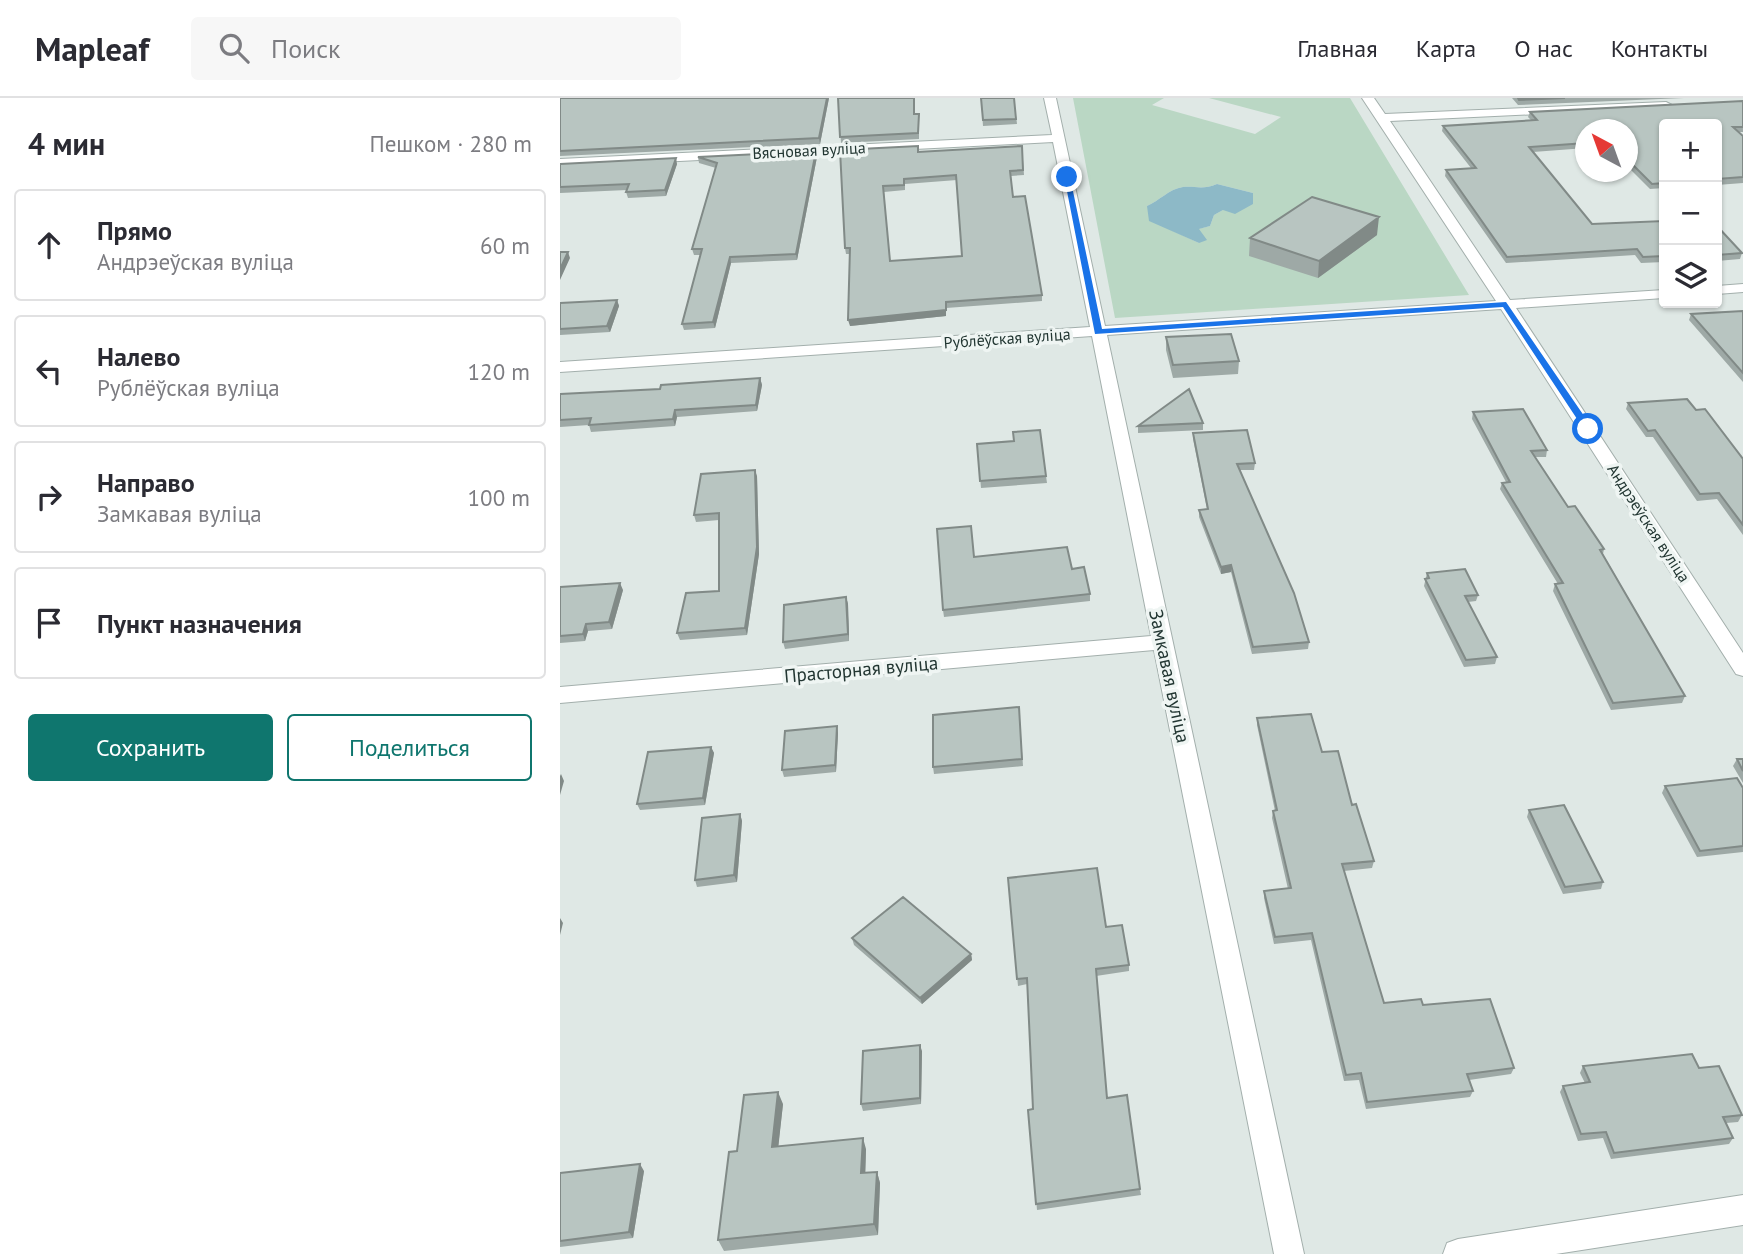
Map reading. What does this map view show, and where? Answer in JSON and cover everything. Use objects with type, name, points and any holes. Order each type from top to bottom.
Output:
[{"type":"street","name":"Замкавая вуліца","points":[[1050,98],[1289,1254]]},
{"type":"street","name":"Андрэеўская вуліца","points":[[1368,98],[1506,304],[1743,669]]},
{"type":"street","points":[[1381,118],[1673,104]]},
{"type":"street","name":"Вясновая вуліца","points":[[560,163],[1058,138]]},
{"type":"street","points":[[1722,290],[1743,288]]},
{"type":"street","name":"Рублёўская вуліца","points":[[560,367],[1659,294]]},
{"type":"street","name":"Прасторная вуліца","points":[[560,695],[1163,642]]},
{"type":"street","points":[[1458,1254],[1743,1210]]},
{"type":"green space","points":[[1073,98],[1164,98],[1152,105],[1255,134],[1281,117],[1209,98],[1350,98],[1469,295],[1115,318]],"holes":[[[1217,184],[1253,193],[1214,215],[1210,226],[1198,229],[1199,243],[1171,230],[1147,206],[1183,187]]]},
{"type":"water","points":[[1217,184],[1253,193],[1253,204],[1235,214],[1223,210],[1214,215],[1210,226],[1199,229],[1207,240],[1199,243],[1149,221],[1147,206],[1178,188]]},
{"type":"building","points":[[560,98],[827,98],[819,138],[560,151]]},
{"type":"building","points":[[838,98],[914,98],[914,114],[919,114],[918,133],[840,137]]},
{"type":"building","points":[[981,98],[1014,98],[1016,119],[983,120]]},
{"type":"building","points":[[1518,98],[1565,98],[1519,100]]},
{"type":"building","points":[[1743,101],[1743,127],[1733,127],[1743,136],[1743,177],[1722,179],[1722,119],[1659,119],[1659,183],[1652,184],[1638,170],[1638,119],[1575,119],[1575,144],[1529,147],[1592,224],[1659,221],[1659,256],[1643,257],[1637,249],[1507,257],[1446,170],[1476,168],[1443,126],[1537,120],[1530,112]]},
{"type":"building","points":[[918,146],[918,152],[1022,146],[1023,170],[1010,171],[1013,197],[1025,196],[1042,295],[946,302],[946,310],[848,320],[850,248],[845,248],[840,150]],"holes":[[[956,175],[962,256],[890,261],[883,186],[904,185],[904,179]]]},
{"type":"building","points":[[816,151],[796,254],[730,257],[713,322],[682,324],[702,249],[692,249],[717,163],[698,157]]},
{"type":"building","points":[[676,158],[665,190],[626,192],[629,184],[560,187],[560,164]]},
{"type":"building","points":[[1312,197],[1379,217],[1319,261],[1250,238]]},
{"type":"building","points":[[1722,231],[1742,253],[1722,255]]},
{"type":"building","points":[[560,252],[568,252],[560,269]]},
{"type":"building","points":[[617,300],[607,326],[560,329],[560,303]]},
{"type":"building","points":[[1743,311],[1743,373],[1691,314]]},
{"type":"building","points":[[1231,334],[1239,361],[1173,365],[1166,337]]},
{"type":"building","points":[[760,378],[756,405],[675,410],[673,419],[589,425],[591,418],[560,420],[560,394],[660,389],[661,385]]},
{"type":"building","points":[[1189,389],[1203,423],[1138,426]]},
{"type":"building","points":[[1687,399],[1696,410],[1705,409],[1743,459],[1743,525],[1719,493],[1700,494],[1655,430],[1648,431],[1628,403]]},
{"type":"building","points":[[1523,409],[1547,450],[1531,451],[1568,507],[1575,506],[1604,549],[1600,550],[1685,696],[1613,703],[1555,584],[1563,583],[1502,483],[1510,482],[1473,412]]},
{"type":"building","points":[[1040,430],[1046,476],[980,481],[977,444],[1014,441],[1013,432]]},
{"type":"building","points":[[1247,430],[1255,463],[1237,464],[1294,593],[1309,642],[1253,647],[1231,565],[1221,567],[1199,510],[1208,509],[1193,433]]},
{"type":"building","points":[[755,470],[757,547],[745,628],[677,633],[686,593],[719,591],[719,513],[694,515],[701,474]]},
{"type":"building","points":[[971,526],[974,557],[1067,547],[1072,569],[1084,567],[1090,594],[943,610],[937,529]]},
{"type":"building","points":[[1465,569],[1478,595],[1465,596],[1497,657],[1466,660],[1425,579],[1429,578],[1427,573]]},
{"type":"building","points":[[620,583],[609,622],[586,624],[583,634],[560,636],[560,587]]},
{"type":"building","points":[[846,597],[848,634],[783,642],[784,605]]},
{"type":"building","points":[[1019,707],[1022,759],[933,767],[933,715]]},
{"type":"building","points":[[1311,714],[1322,752],[1338,751],[1352,805],[1356,804],[1374,861],[1342,864],[1384,1003],[1421,999],[1423,1005],[1490,999],[1514,1068],[1467,1074],[1473,1091],[1367,1102],[1361,1073],[1346,1075],[1312,933],[1275,937],[1264,891],[1291,888],[1273,811],[1277,810],[1257,718]]},
{"type":"building","points":[[837,726],[835,765],[782,770],[785,731]]},
{"type":"building","points":[[711,747],[703,798],[637,804],[648,752]]},
{"type":"building","points":[[1737,759],[1743,759],[1743,771]]},
{"type":"building","points":[[1737,778],[1743,788],[1743,846],[1700,851],[1665,786]]},
{"type":"building","points":[[1564,805],[1603,882],[1565,887],[1529,810]]},
{"type":"building","points":[[740,814],[734,875],[695,880],[702,818]]},
{"type":"building","points":[[1097,868],[1106,927],[1122,925],[1129,965],[1096,969],[1107,1098],[1127,1095],[1140,1189],[1036,1204],[1028,1110],[1033,1109],[1027,978],[1017,979],[1008,878]]},
{"type":"building","points":[[903,897],[971,954],[920,998],[852,938]]},
{"type":"building","points":[[920,1045],[920,1098],[861,1104],[863,1051]]},
{"type":"building","points":[[1692,1054],[1699,1068],[1719,1066],[1742,1115],[1723,1117],[1733,1138],[1614,1153],[1606,1132],[1581,1134],[1563,1086],[1590,1082],[1583,1066]]},
{"type":"building","points":[[778,1092],[772,1147],[863,1138],[861,1173],[877,1172],[874,1224],[718,1240],[729,1152],[737,1151],[744,1095]]},
{"type":"building","points":[[640,1164],[629,1232],[560,1241],[560,1173]]},
{"type":"route","points":[[1067,177],[1098,332],[1506,304],[1588,429]]}]
